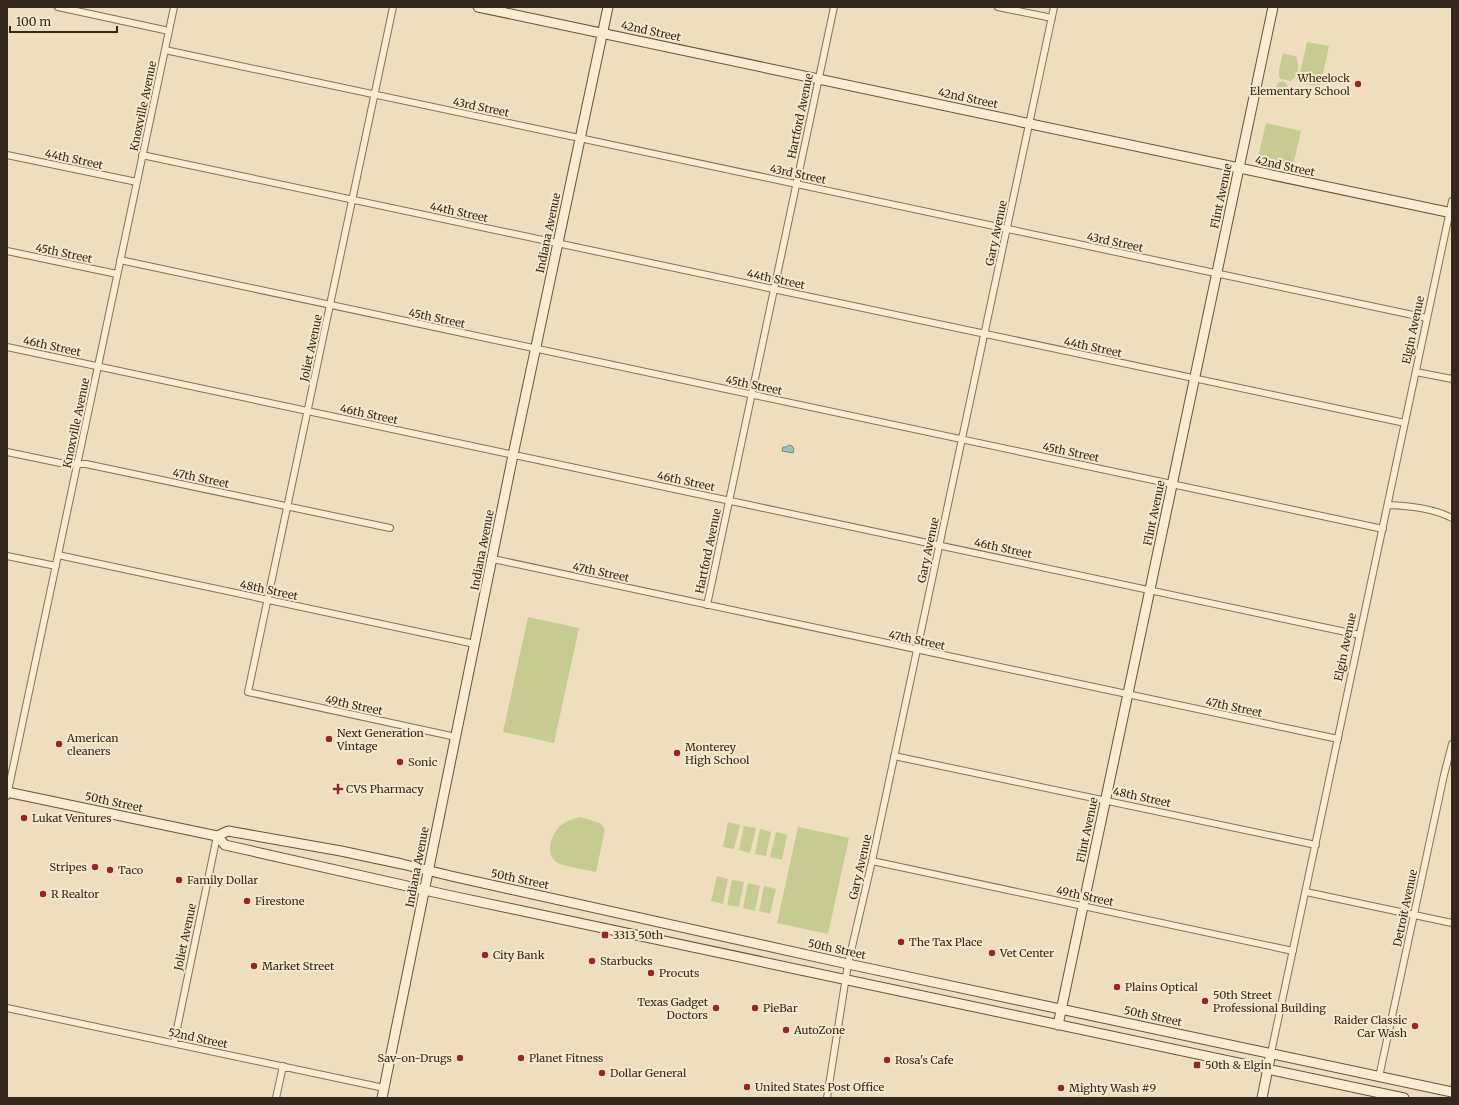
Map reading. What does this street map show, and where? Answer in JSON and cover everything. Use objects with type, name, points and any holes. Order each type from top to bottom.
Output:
[{"type":"main road","name":"42nd Street","points":[[478,7],[1451,213]]},
{"type":"main road","name":"Indiana Avenue","points":[[382,1098],[513,455],[608,7]]},
{"type":"main road","name":"Flint Avenue","points":[[1058,1025],[1273,7]]},
{"type":"main road","name":"50th Street","points":[[7,793],[217,836],[226,845],[425,890],[1404,1098]]},
{"type":"main road","name":"50th Street","points":[[217,836],[228,831],[341,851],[848,964],[1452,1092]]},
{"type":"main road","name":"Elgin Avenue","points":[[1262,1098],[1271,1053]]},
{"type":"street","points":[[58,7],[169,30]]},
{"type":"street","name":"Knoxville Avenue","points":[[7,793],[174,7]]},
{"type":"street","name":"Joliet Avenue","points":[[248,692],[394,7]]},
{"type":"street","name":"Hartford Avenue","points":[[707,605],[834,7]]},
{"type":"street","points":[[998,7],[1052,18]]},
{"type":"street","name":"Gary Avenue","points":[[827,1098],[848,964],[872,861],[1054,7]]},
{"type":"street","name":"43rd Street","points":[[165,50],[1427,318]]},
{"type":"street","name":"44th Street","points":[[7,155],[137,182]]},
{"type":"street","name":"44th Street","points":[[142,155],[1405,423]]},
{"type":"street","name":"Elgin Avenue","points":[[1271,1053],[1427,318],[1451,213],[1452,201]]},
{"type":"street","name":"45th Street","points":[[7,251],[117,274]]},
{"type":"street","name":"45th Street","points":[[120,260],[1383,529]]},
{"type":"street","name":"46th Street","points":[[7,347],[1360,634]]},
{"type":"street","points":[[1416,372],[1452,379]]},
{"type":"street","name":"47th Street","points":[[7,452],[65,464],[86,464],[390,528]]},
{"type":"street","points":[[1388,505],[1418,507],[1452,518]]},
{"type":"street","name":"48th Street","points":[[58,555],[475,644]]},
{"type":"street","points":[[7,556],[56,566]]},
{"type":"street","name":"47th Street","points":[[493,559],[1338,739]]},
{"type":"street","name":"49th Street","points":[[248,692],[456,737]]},
{"type":"street","name":"Detroit Avenue","points":[[1379,1077],[1452,744]]},
{"type":"street","name":"48th Street","points":[[894,756],[1316,845]]},
{"type":"street","name":"Joliet Avenue","points":[[174,1043],[217,836]]},
{"type":"street","name":"49th Street","points":[[872,861],[1293,951]]},
{"type":"street","points":[[1306,892],[1452,924]]},
{"type":"street","name":"52nd Street","points":[[7,1008],[384,1088]]},
{"type":"street","points":[[276,1098],[283,1066]]},
{"type":"green space","points":[[1307,42],[1329,46],[1320,87],[1298,82]]},
{"type":"green space","points":[[1283,53],[1297,57],[1297,73],[1291,81],[1281,79],[1279,77]]},
{"type":"green space","points":[[1280,82],[1284,82],[1286,83],[1286,91],[1280,92],[1277,89],[1277,85]]},
{"type":"green space","points":[[1266,123],[1301,131],[1293,166],[1258,158]]},
{"type":"green space","points":[[528,617],[579,628],[554,743],[503,732]]},
{"type":"green space","points":[[580,817],[600,823],[605,829],[596,872],[556,862],[551,854],[550,844],[554,834],[560,826],[567,821]]},
{"type":"green space","points":[[728,822],[740,825],[734,849],[723,847]]},
{"type":"green space","points":[[744,826],[756,828],[750,853],[739,850]]},
{"type":"green space","points":[[798,827],[849,838],[828,934],[777,923]]},
{"type":"green space","points":[[760,829],[771,832],[766,856],[755,854]]},
{"type":"green space","points":[[776,832],[787,835],[782,860],[770,857]]},
{"type":"green space","points":[[717,876],[728,879],[723,904],[711,901]]},
{"type":"green space","points":[[732,880],[744,882],[739,907],[727,905]]},
{"type":"green space","points":[[748,883],[760,886],[755,911],[743,908]]},
{"type":"green space","points":[[764,886],[776,889],[770,914],[759,911]]},
{"type":"water","points":[[789,445],[794,449],[793,453],[782,451],[783,447]]},
{"type":"place","name":"Wheelock Elementary School","points":[[1358,84]]},
{"type":"place","name":"Next Generation Vintage","points":[[329,739]]},
{"type":"place","name":"American cleaners","points":[[59,744]]},
{"type":"place","name":"Monterey High School","points":[[677,753]]},
{"type":"place","name":"Sonic","points":[[400,762]]},
{"type":"place","name":"CVS Pharmacy","points":[[338,789]]},
{"type":"place","name":"Lukat Ventures","points":[[24,818]]},
{"type":"place","name":"Stripes","points":[[95,867]]},
{"type":"place","name":"Taco","points":[[110,870]]},
{"type":"place","name":"Family Dollar","points":[[179,880]]},
{"type":"place","name":"R Realtor","points":[[43,894]]},
{"type":"place","name":"Firestone","points":[[247,901]]},
{"type":"place","name":"3313 50th","points":[[605,935]]},
{"type":"place","name":"The Tax Place","points":[[901,942]]},
{"type":"place","name":"Vet Center","points":[[992,953]]},
{"type":"place","name":"City Bank","points":[[485,955]]},
{"type":"place","name":"Starbucks","points":[[592,961]]},
{"type":"place","name":"Market Street","points":[[254,966]]},
{"type":"place","name":"Procuts","points":[[651,973]]},
{"type":"place","name":"Plains Optical","points":[[1117,987]]},
{"type":"place","name":"50th Street Professional Building","points":[[1205,1001]]},
{"type":"place","name":"Texas Gadget Doctors","points":[[716,1008]]},
{"type":"place","name":"PieBar","points":[[755,1008]]},
{"type":"place","name":"Raider Classic Car Wash","points":[[1415,1026]]},
{"type":"place","name":"AutoZone","points":[[786,1030]]},
{"type":"place","name":"Sav-on-Drugs","points":[[460,1058]]},
{"type":"place","name":"Planet Fitness","points":[[521,1058]]},
{"type":"place","name":"Rosa's Cafe","points":[[887,1060]]},
{"type":"place","name":"50th & Elgin","points":[[1197,1065]]},
{"type":"place","name":"Dollar General","points":[[602,1073]]},
{"type":"place","name":"United States Post Office","points":[[747,1087]]},
{"type":"place","name":"Mighty Wash #9","points":[[1061,1088]]}]
